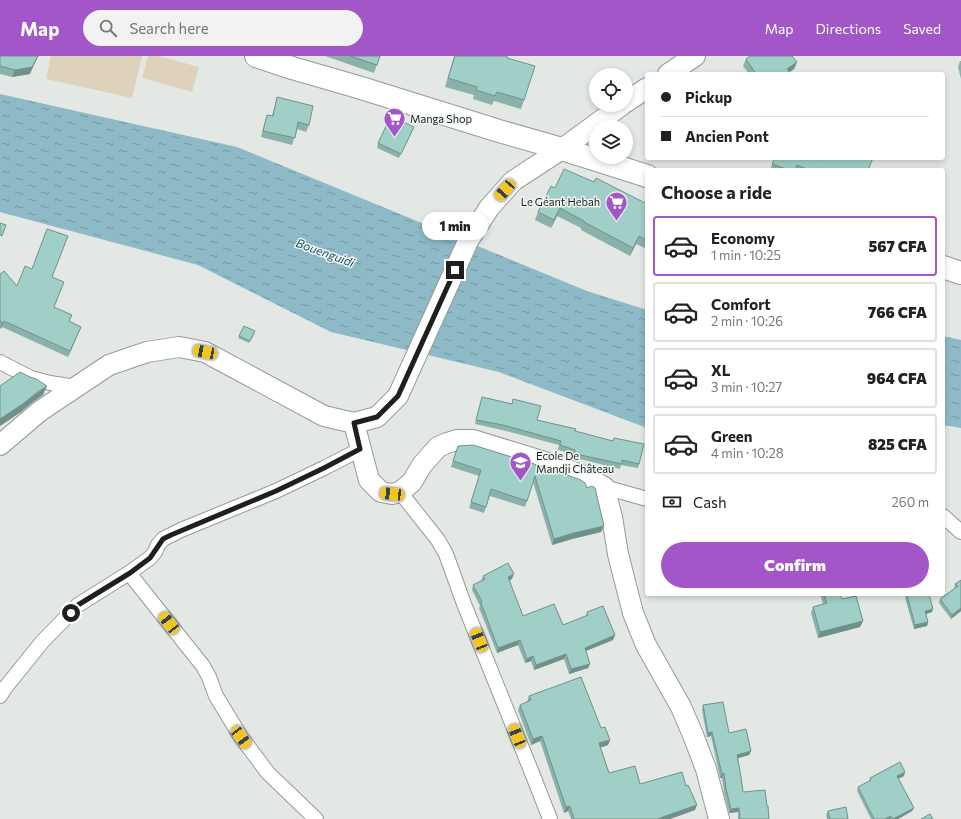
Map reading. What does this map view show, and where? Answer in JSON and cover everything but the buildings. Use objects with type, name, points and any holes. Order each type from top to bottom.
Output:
[{"type":"main road","points":[[256,56],[645,175]]},
{"type":"main road","points":[[945,268],[961,273]]},
{"type":"street","points":[[671,72],[695,56]]},
{"type":"street","points":[[633,97],[645,89]]},
{"type":"street","points":[[0,444],[40,411],[110,365],[147,352],[179,347],[205,352],[324,416],[354,423],[377,417],[398,396],[468,241],[489,208],[513,181],[562,149],[612,112]]},
{"type":"street","points":[[0,362],[31,378],[76,387]]},
{"type":"street","points":[[354,423],[369,480],[381,492],[392,494],[400,492],[412,482],[422,465],[438,447],[457,440],[474,440],[584,476],[604,487],[645,498]]},
{"type":"street","points":[[0,696],[42,642],[78,605],[130,573],[150,558],[163,539],[276,491],[360,449]]},
{"type":"street","points":[[604,487],[612,517],[618,554],[633,613],[646,645],[681,707],[706,769],[719,819]]},
{"type":"street","points":[[400,492],[438,540],[446,554],[464,604],[550,819]]},
{"type":"street","points":[[945,518],[961,532]]},
{"type":"street","points":[[130,573],[203,666],[216,696],[241,737],[268,773],[316,819]]},
{"type":"shaded area","points":[[51,56],[142,56],[132,98],[46,79]]},
{"type":"shaded area","points":[[148,56],[159,56],[199,67],[192,92],[142,78]]},
{"type":"water","name":"Bouenguidi","points":[[0,94],[237,147],[587,291],[645,309],[645,427],[499,372],[331,332],[198,265],[0,212]]},
{"type":"water","points":[[945,337],[961,340],[961,428],[945,425]]},
{"type":"place","name":"Manga Shop","points":[[394,138]]},
{"type":"place","name":"Le Géant Hebah","points":[[616,222]]},
{"type":"place","name":"Ecole De Mandji Château","points":[[520,482]]},
{"type":"route","points":[[71,613],[78,605],[130,573],[150,558],[163,539],[181,530],[276,491],[360,449],[354,423],[377,417],[398,396],[455,270]]}]
